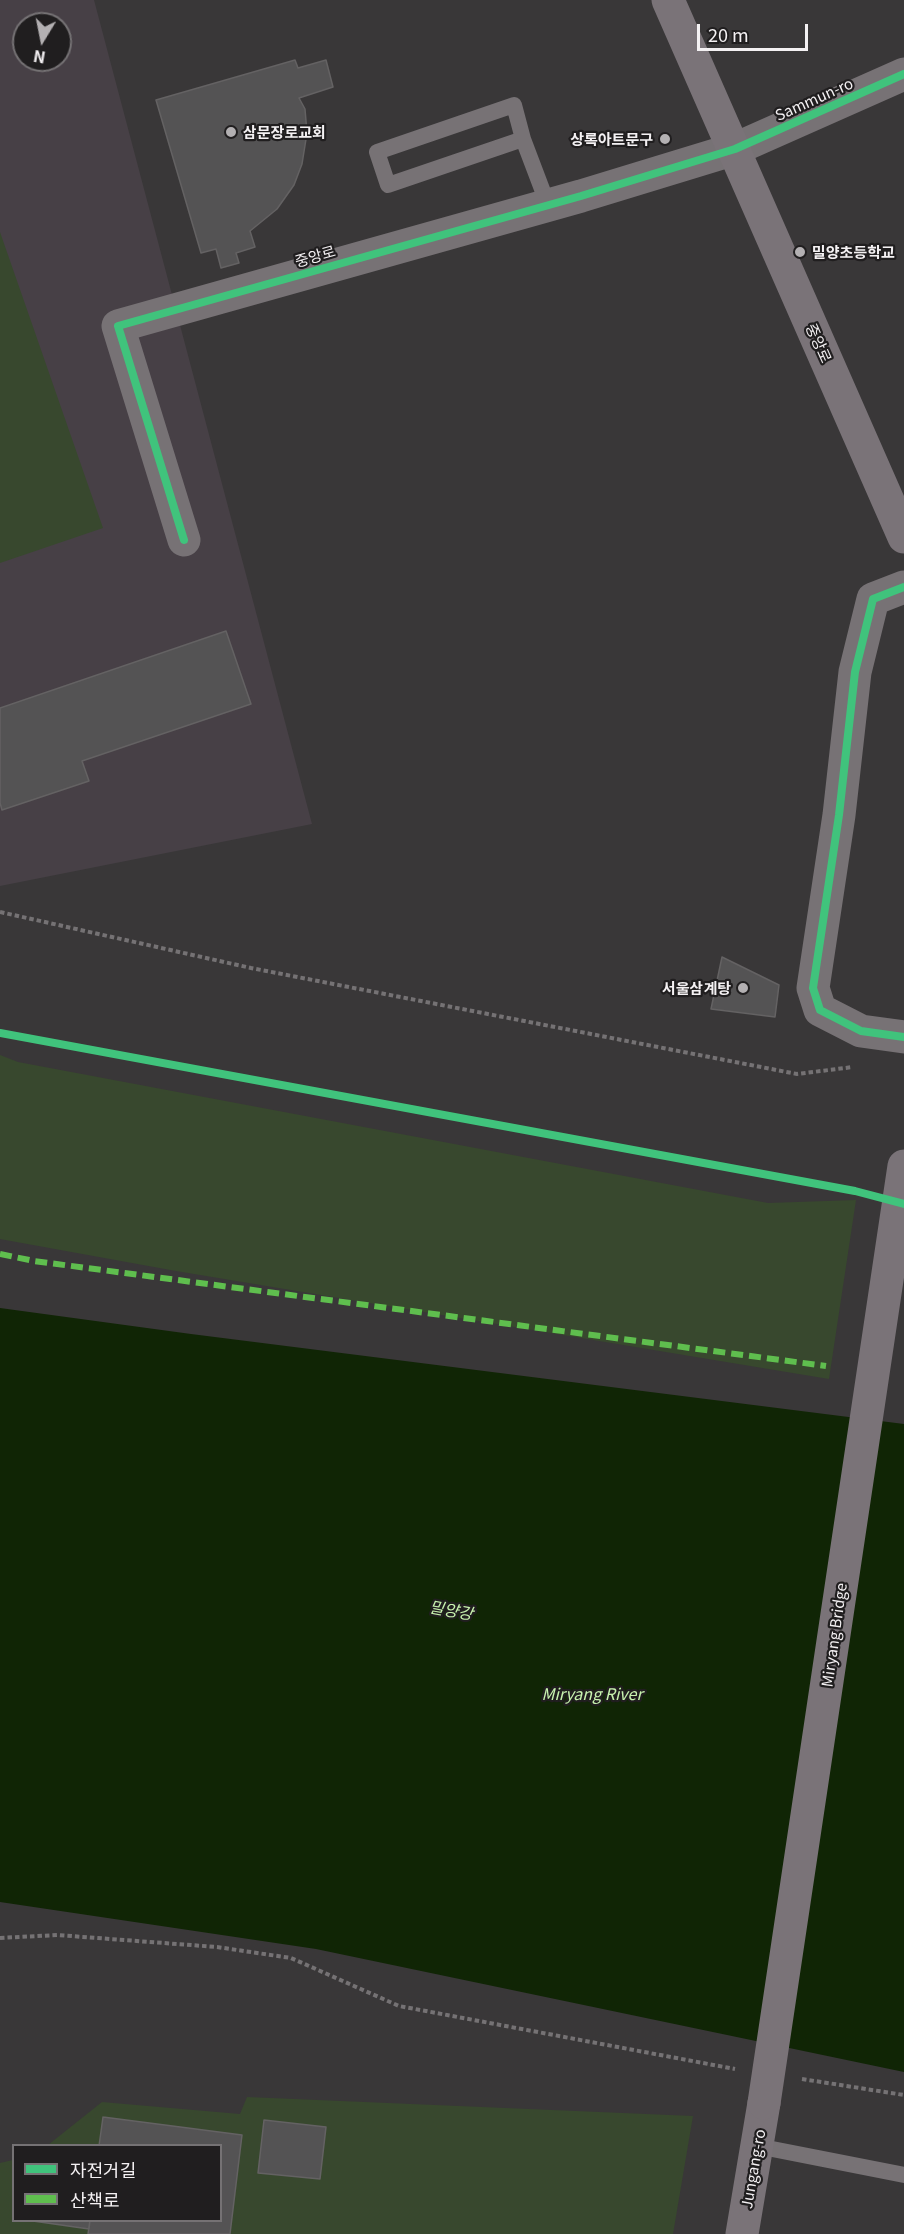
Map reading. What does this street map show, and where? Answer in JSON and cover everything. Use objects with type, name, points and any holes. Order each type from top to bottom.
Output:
[{"type":"main road","name":"중앙로","points":[[668,0],[894,491],[904,537]]},
{"type":"main road","name":"Miryang Bridge","points":[[764,2103],[904,1166]]},
{"type":"main road","name":"Jungang-ro","points":[[742,2234],[764,2103]]},
{"type":"street","name":"Sammun-ro","points":[[735,149],[904,74]]},
{"type":"street","name":"중앙로","points":[[184,540],[118,326],[548,205],[735,149]]},
{"type":"street","points":[[904,587],[873,599],[855,672],[839,815],[813,988],[820,1010],[861,1031],[904,1037]]},
{"type":"lane","points":[[523,139],[388,185],[377,152],[514,105],[523,139],[548,205]]},
{"type":"lane","points":[[757,2146],[904,2175]]},
{"type":"path","points":[[0,912],[250,968],[797,1074],[861,1066]]},
{"type":"path","points":[[0,1034],[875,1196]]},
{"type":"path","points":[[0,1938],[69,1936],[217,1947],[291,1958],[399,2006],[737,2070]]},
{"type":"path","points":[[793,2078],[904,2095]]},
{"type":"shaded area","points":[[0,0],[94,0],[312,824],[0,886]]},
{"type":"shaded area","points":[[0,232],[103,528],[0,563]]},
{"type":"shaded area","points":[[0,1055],[18,1062],[768,1203],[856,1200],[829,1379],[176,1271],[0,1239]]},
{"type":"shaded area","points":[[247,2097],[693,2116],[673,2234],[0,2234],[0,2163],[12,2160],[12,2222],[222,2222],[222,2144],[49,2144],[102,2102],[240,2114]]},
{"type":"water","name":"Miryang River","points":[[0,1308],[904,1424],[904,2072],[316,1949],[0,1902]]},
{"type":"building","points":[[295,60],[298,68],[326,60],[333,87],[299,98],[305,109],[307,133],[302,164],[294,185],[277,209],[250,231],[255,247],[236,253],[239,263],[221,268],[216,249],[201,253],[156,100]]},
{"type":"building","points":[[226,631],[251,704],[82,761],[89,781],[2,810],[0,803],[0,708]]},
{"type":"building","points":[[722,957],[779,985],[775,1017],[711,1009]]},
{"type":"building","points":[[103,2117],[242,2135],[230,2234],[88,2234],[90,2222],[222,2222],[222,2144],[99,2144]]},
{"type":"building","points":[[264,2120],[326,2127],[320,2179],[258,2173]]},
{"type":"building","points":[[40,2222],[90,2222],[89,2229]]},
{"type":"marked path","points":[[0,1254],[34,1261],[826,1366]]},
{"type":"cycle path","points":[[184,540],[118,326],[581,196],[735,149],[904,74]]},
{"type":"cycle path","points":[[904,587],[873,599],[855,672],[839,815],[813,988],[820,1010],[861,1031],[904,1037]]},
{"type":"cycle path","points":[[0,1033],[855,1191],[904,1204]]},
{"type":"place","name":"삼문장로교회","points":[[231,132]]},
{"type":"place","name":"상록아트문구","points":[[665,139]]},
{"type":"place","name":"밀양초등학교","points":[[800,252]]},
{"type":"place","name":"서울삼계탕","points":[[743,988]]},
{"type":"water label","name":"밀양강","points":[[451,1610]]}]
